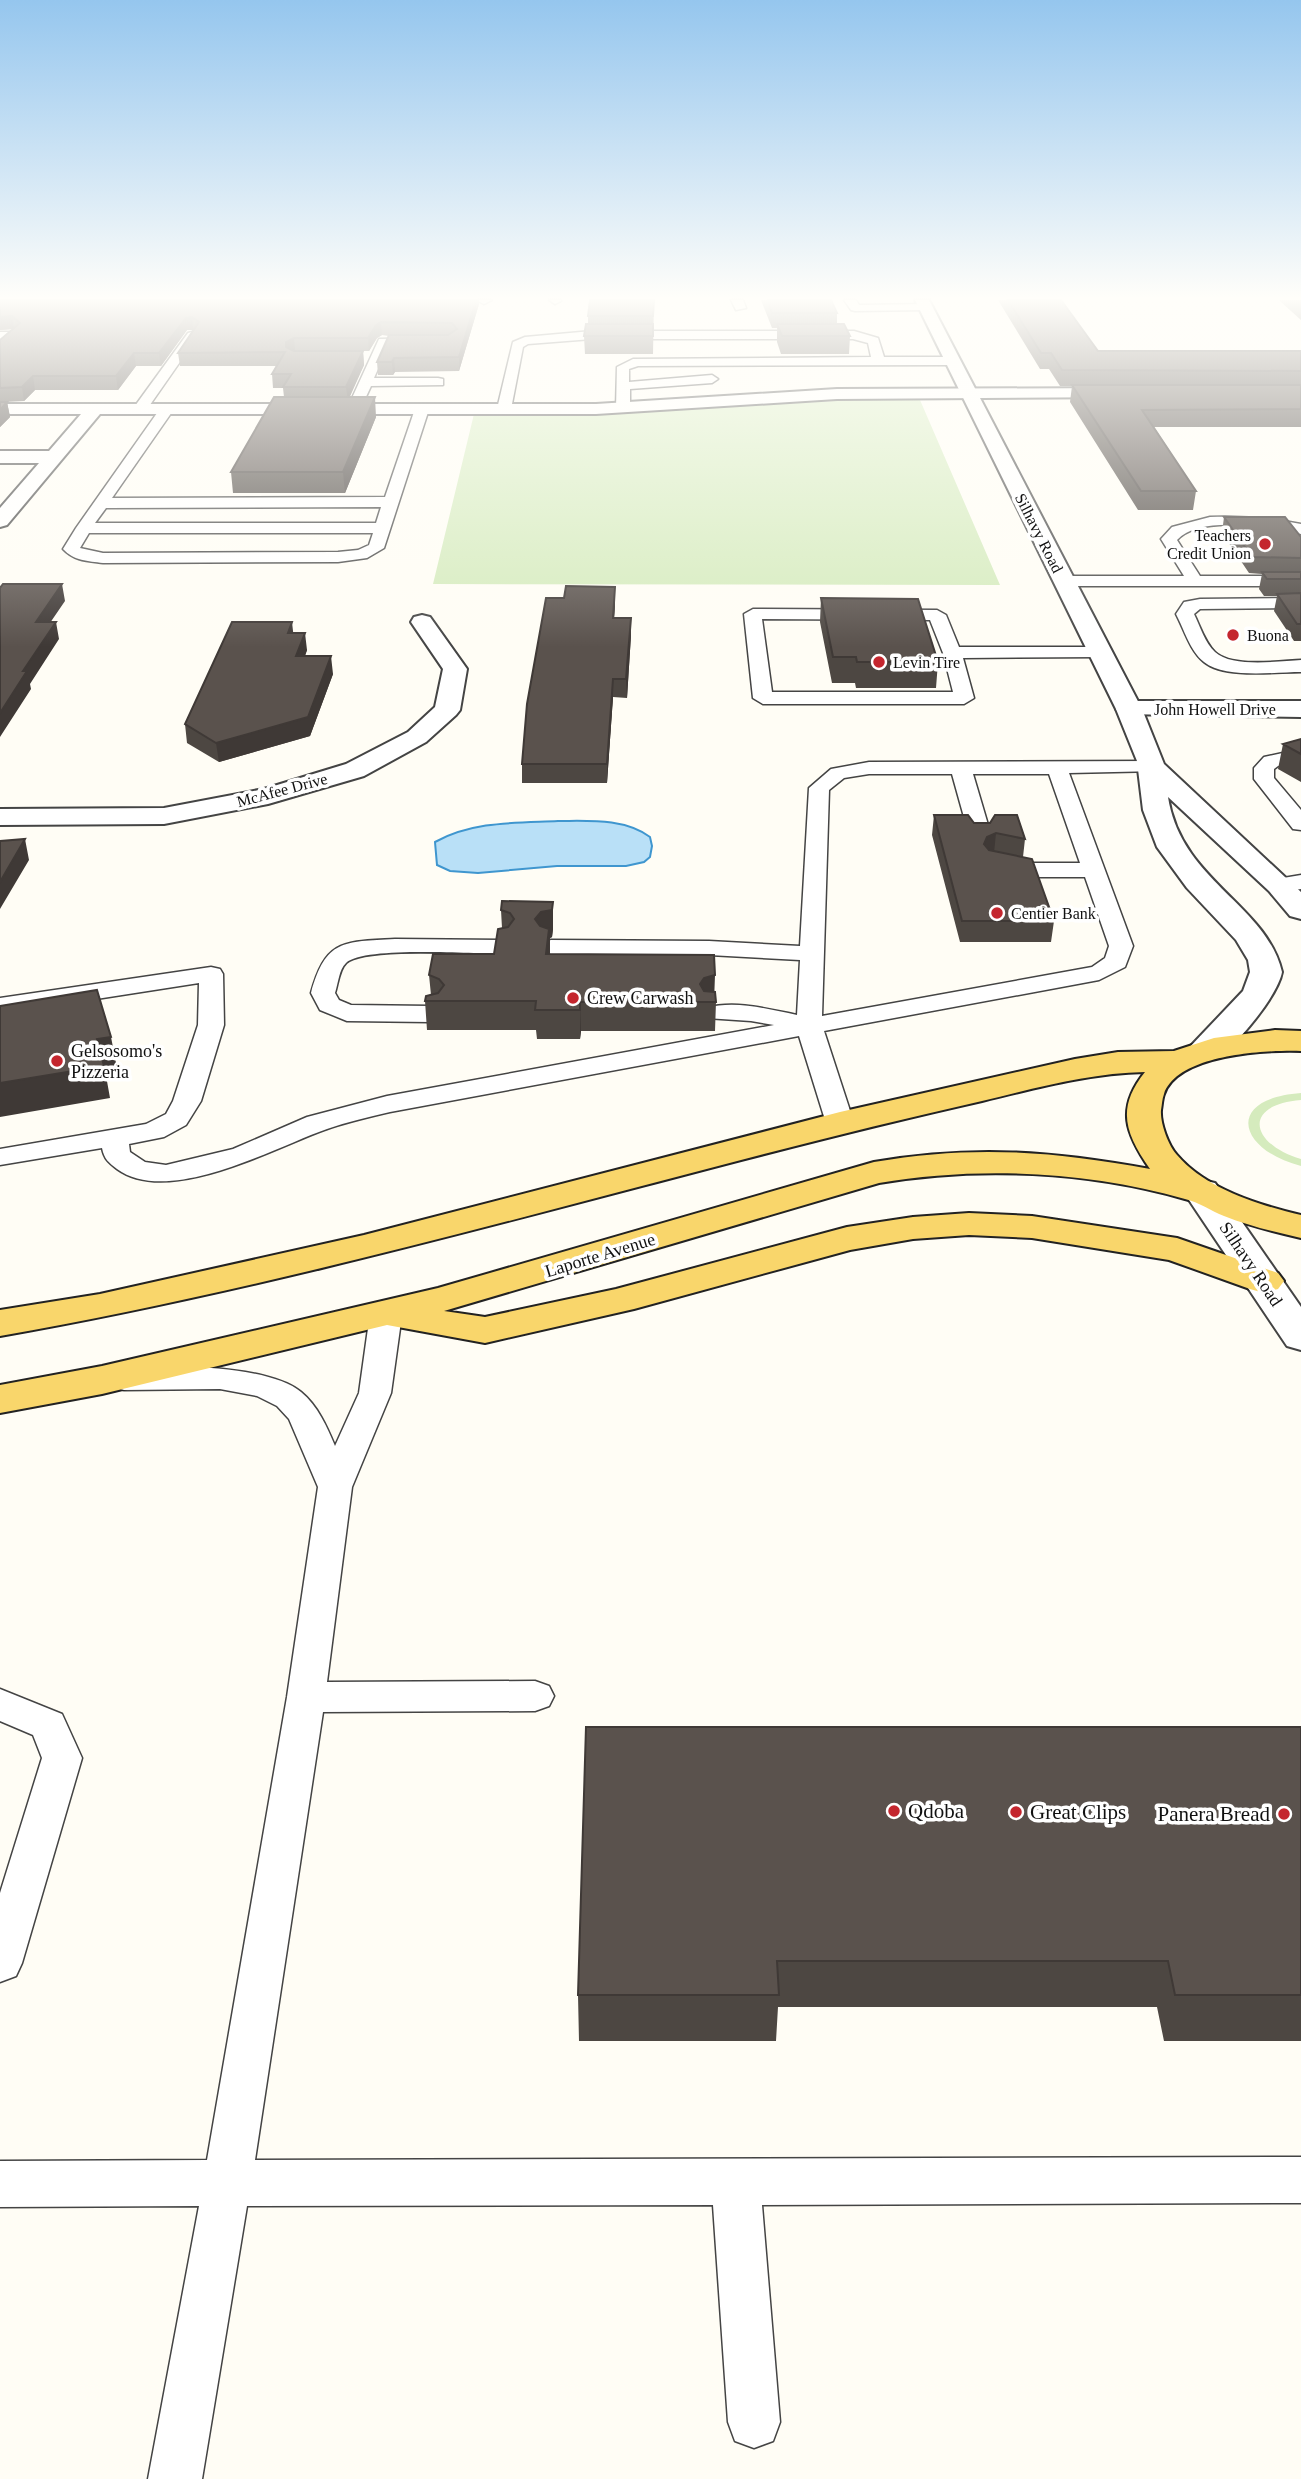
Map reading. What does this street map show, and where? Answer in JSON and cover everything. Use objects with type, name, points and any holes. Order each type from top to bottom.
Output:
[{"type":"main road","points":[[0,1323],[100,1306],[368,1246],[840,1123],[1075,1069],[1191,1055],[1243,1042],[1301,1041]]},
{"type":"main road","points":[[1191,1055],[1150,1085],[1141,1116],[1153,1149],[1168,1167],[1202,1191],[1258,1216],[1301,1227]]},
{"type":"main road","name":"Laporte Avenue","points":[[0,1399],[102,1380],[386,1314],[519,1279],[874,1173],[925,1165],[979,1161],[1144,1178],[1202,1191]]},
{"type":"main road","points":[[386,1314],[485,1330],[620,1300],[847,1239],[913,1228],[969,1224],[1044,1229],[1177,1250],[1264,1280]]},
{"type":"street","points":[[0,521],[89,416]]},
{"type":"street","name":"Silhavy Road","points":[[980,416],[1129,709],[1152,767],[1161,827],[1173,851],[1209,896],[1253,943],[1266,971],[1260,990],[1229,1026],[1191,1055]]},
{"type":"street","points":[[0,457],[54,457]]},
{"type":"street","name":"McAfee Drive","points":[[0,817],[164,816],[268,796],[355,770],[417,737],[447,710],[455,669],[422,622]]},
{"type":"street","name":"John Howell Drive","points":[[1129,709],[1301,709]]},
{"type":"street","name":"Silhavy Road","points":[[1152,767],[1290,883],[1301,910]]},
{"type":"street","name":"Silhavy Road","points":[[1202,1191],[1301,1337]]},
{"type":"lane","points":[[162,416],[71,549],[81,555],[117,558],[361,555],[376,548],[420,416]]},
{"type":"lane","points":[[102,503],[391,502]]},
{"type":"lane","points":[[1175,534],[1220,522],[1278,523],[1301,529]]},
{"type":"lane","points":[[84,528],[382,528]]},
{"type":"lane","points":[[1175,534],[1222,528]]},
{"type":"lane","points":[[1258,529],[1301,529]]},
{"type":"lane","points":[[1175,534],[1195,581]]},
{"type":"lane","points":[[1064,581],[1301,581]]},
{"type":"lane","points":[[1301,603],[1214,603],[1190,606],[1185,614],[1208,656],[1215,661],[1242,666],[1301,666]]},
{"type":"lane","points":[[753,614],[937,615],[952,653],[964,698],[763,698],[753,614]]},
{"type":"lane","points":[[952,653],[1100,652]]},
{"type":"lane","points":[[1301,755],[1271,761],[1264,768],[1264,779],[1301,824]]},
{"type":"lane","points":[[840,1123],[810,1026],[820,788],[838,773],[869,768],[1152,767]]},
{"type":"lane","points":[[961,768],[980,835]]},
{"type":"lane","points":[[114,1138],[117,1155],[136,1169],[166,1174],[208,1166],[243,1155],[317,1123],[387,1104],[1099,973],[1116,961],[1121,946],[1057,768]]},
{"type":"lane","points":[[995,863],[1030,870],[1093,870]]},
{"type":"lane","points":[[430,1014],[347,1013],[329,1004],[323,993],[330,965],[340,955],[367,949],[501,947]]},
{"type":"lane","points":[[551,947],[709,948],[813,954]]},
{"type":"lane","points":[[0,1006],[211,974],[211,1025],[187,1101],[176,1119],[154,1131],[0,1157]]},
{"type":"lane","points":[[715,1013],[751,1013],[810,1026]]},
{"type":"lane","points":[[175,2479],[227,2184],[306,1697],[335,1487],[375,1393],[386,1314]]},
{"type":"lane","points":[[102,1380],[223,1378],[277,1390],[301,1411],[335,1487]]},
{"type":"lane","points":[[306,1697],[535,1696]]},
{"type":"lane","points":[[0,1704],[48,1725],[62,1758],[0,1963]]},
{"type":"lane","points":[[0,2184],[1301,2180]]},
{"type":"lane","points":[[736,2183],[754,2422]]},
{"type":"green space","points":[[474,416],[927,416],[1000,585],[433,584]]},
{"type":"green space","points":[[1301,1093],[1301,1100],[1281,1103],[1268,1109],[1261,1117],[1260,1126],[1263,1135],[1272,1145],[1301,1159],[1301,1166],[1280,1159],[1264,1149],[1253,1137],[1248,1126],[1250,1115],[1259,1105],[1276,1097]]},
{"type":"water","points":[[606,822],[629,826],[650,837],[650,857],[644,862],[626,866],[557,866],[478,873],[450,871],[437,865],[435,842],[449,835],[495,824]]},
{"type":"building","points":[[263,416],[367,416],[343,472],[231,472]]},
{"type":"building","points":[[1092,416],[1146,416],[1196,491],[1141,491]]},
{"type":"building","name":"Teachers Credit Union","points":[[1224,517],[1285,517],[1301,537],[1301,558],[1252,557]]},
{"type":"building","points":[[1262,572],[1301,572],[1301,579],[1267,579]]},
{"type":"building","points":[[3,584],[62,584],[36,622],[56,622],[23,671],[27,671],[0,713],[0,588]]},
{"type":"building","points":[[566,586],[615,587],[613,618],[631,618],[626,679],[613,679],[607,764],[522,764],[527,704],[546,598],[564,598]]},
{"type":"building","points":[[1301,593],[1301,624],[1297,624],[1277,594]]},
{"type":"building","points":[[821,598],[918,599],[938,662],[857,662],[856,657],[833,657]]},
{"type":"building","points":[[232,622],[292,622],[288,633],[305,633],[296,656],[331,656],[308,717],[216,743],[185,724]]},
{"type":"building","points":[[1301,739],[1301,754],[1283,744]]},
{"type":"building","points":[[934,815],[968,815],[974,823],[990,823],[995,815],[1017,815],[1025,839],[996,833],[987,837],[984,844],[989,850],[1032,859],[1054,921],[962,921]]},
{"type":"building","points":[[25,839],[0,882],[0,841]]},
{"type":"building","points":[[502,901],[553,902],[552,910],[541,912],[535,919],[540,926],[549,929],[546,954],[714,955],[715,975],[704,978],[700,984],[704,991],[715,992],[716,1002],[580,1002],[580,1010],[535,1010],[536,1001],[425,1001],[426,996],[438,993],[444,985],[439,979],[429,975],[433,954],[494,954],[498,929],[508,927],[514,919],[510,913],[501,910]]},
{"type":"building","points":[[97,990],[111,1037],[97,1039],[104,1066],[0,1083],[0,1006]]},
{"type":"building","points":[[586,1727],[1301,1727],[1301,1995],[1175,1995],[1168,1961],[777,1961],[779,1995],[578,1995]]},
{"type":"place","name":"Teachers Credit Union","points":[[1265,544]]},
{"type":"place","name":"Buona","points":[[1233,635]]},
{"type":"place","name":"Levin Tire","points":[[879,662]]},
{"type":"place","name":"Centier Bank","points":[[997,913]]},
{"type":"place","name":"Crew Carwash","points":[[573,998]]},
{"type":"place","name":"Gelsosomo's Pizzeria","points":[[57,1061]]},
{"type":"place","name":"Qdoba","points":[[894,1811]]},
{"type":"place","name":"Great Clips","points":[[1016,1812]]},
{"type":"place","name":"Panera Bread","points":[[1284,1814]]}]
